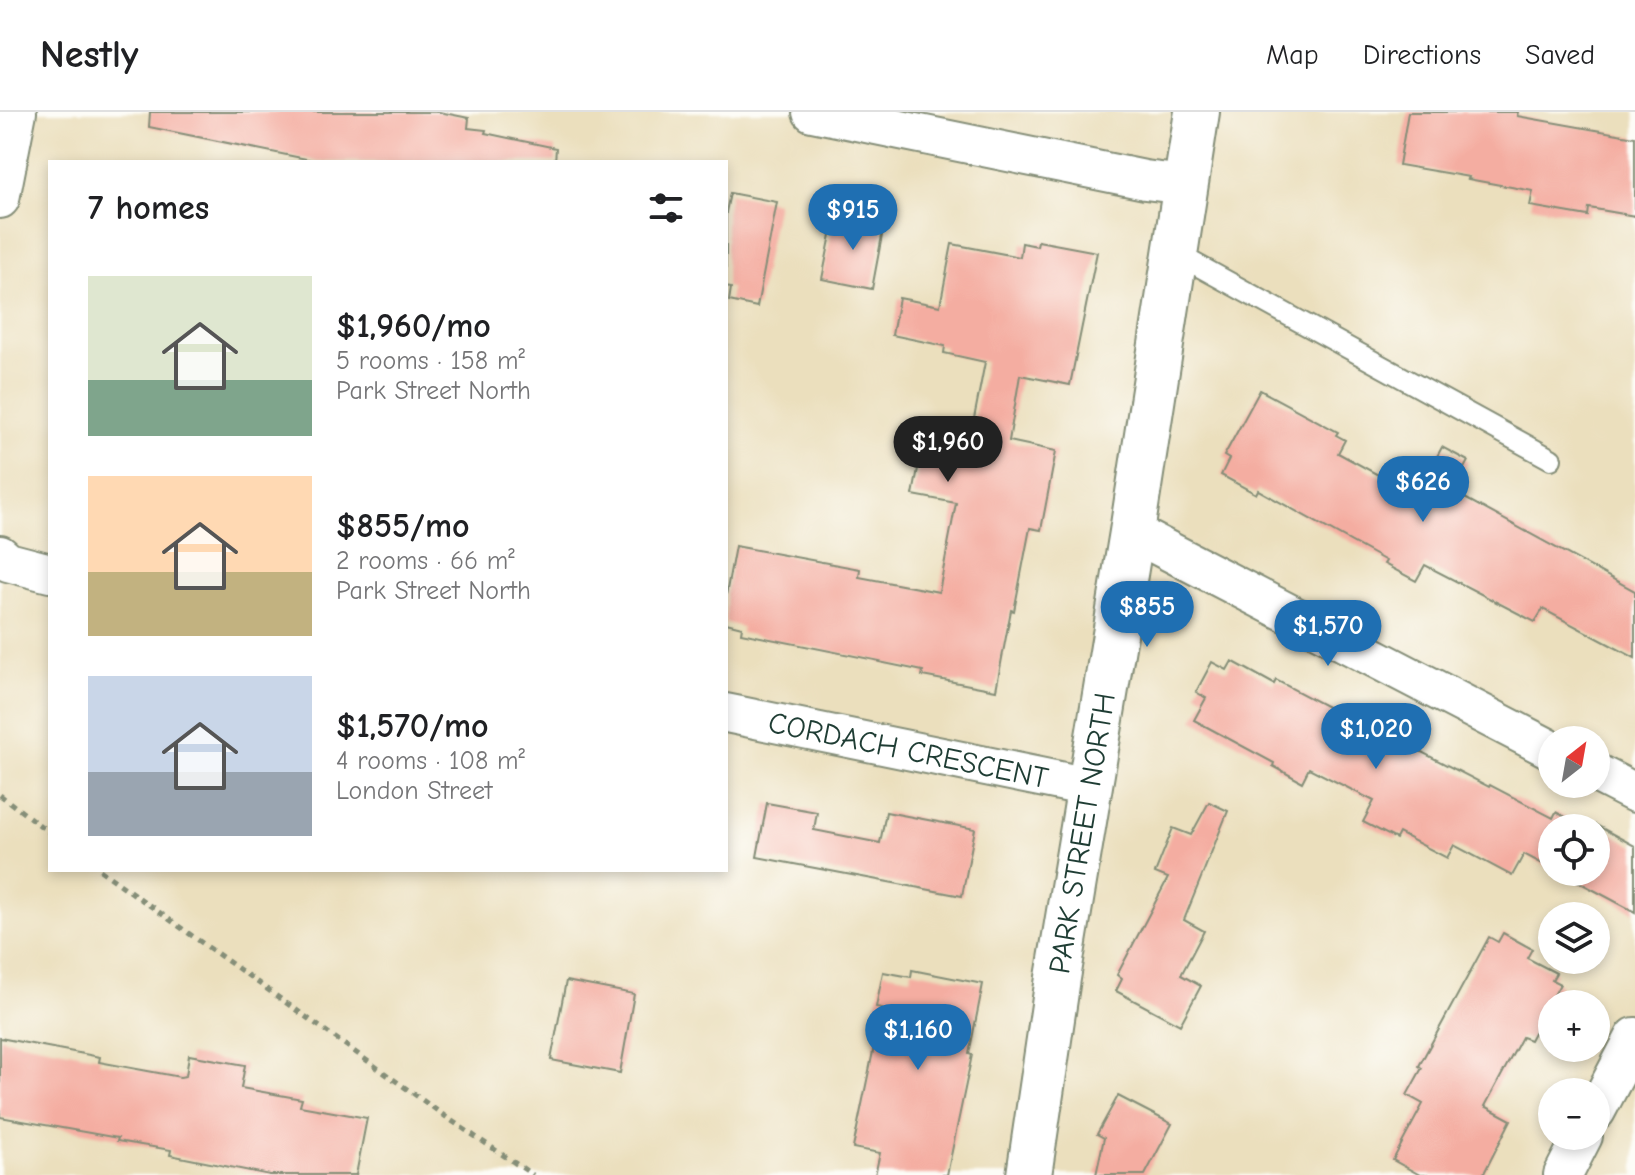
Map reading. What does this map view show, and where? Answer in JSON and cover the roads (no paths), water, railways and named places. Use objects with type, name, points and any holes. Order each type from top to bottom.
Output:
[{"type":"street","points":[[0,199],[17,112]]},
{"type":"street","points":[[812,112],[1145,180],[1185,185]]},
{"type":"street","name":"PARK STREET NORTH","points":[[1029,1175],[1197,112]]},
{"type":"street","points":[[1132,532],[1538,743]]},
{"type":"street","points":[[0,555],[8,562],[48,572]]},
{"type":"street","name":"CORDACH CRESCENT","points":[[728,713],[1089,787]]},
{"type":"street","points":[[1610,780],[1635,793]]},
{"type":"street","points":[[1610,1084],[1635,1037]]},
{"type":"street","points":[[1563,1175],[1576,1150]]},
{"type":"lane","points":[[1175,253],[1551,459]]}]
